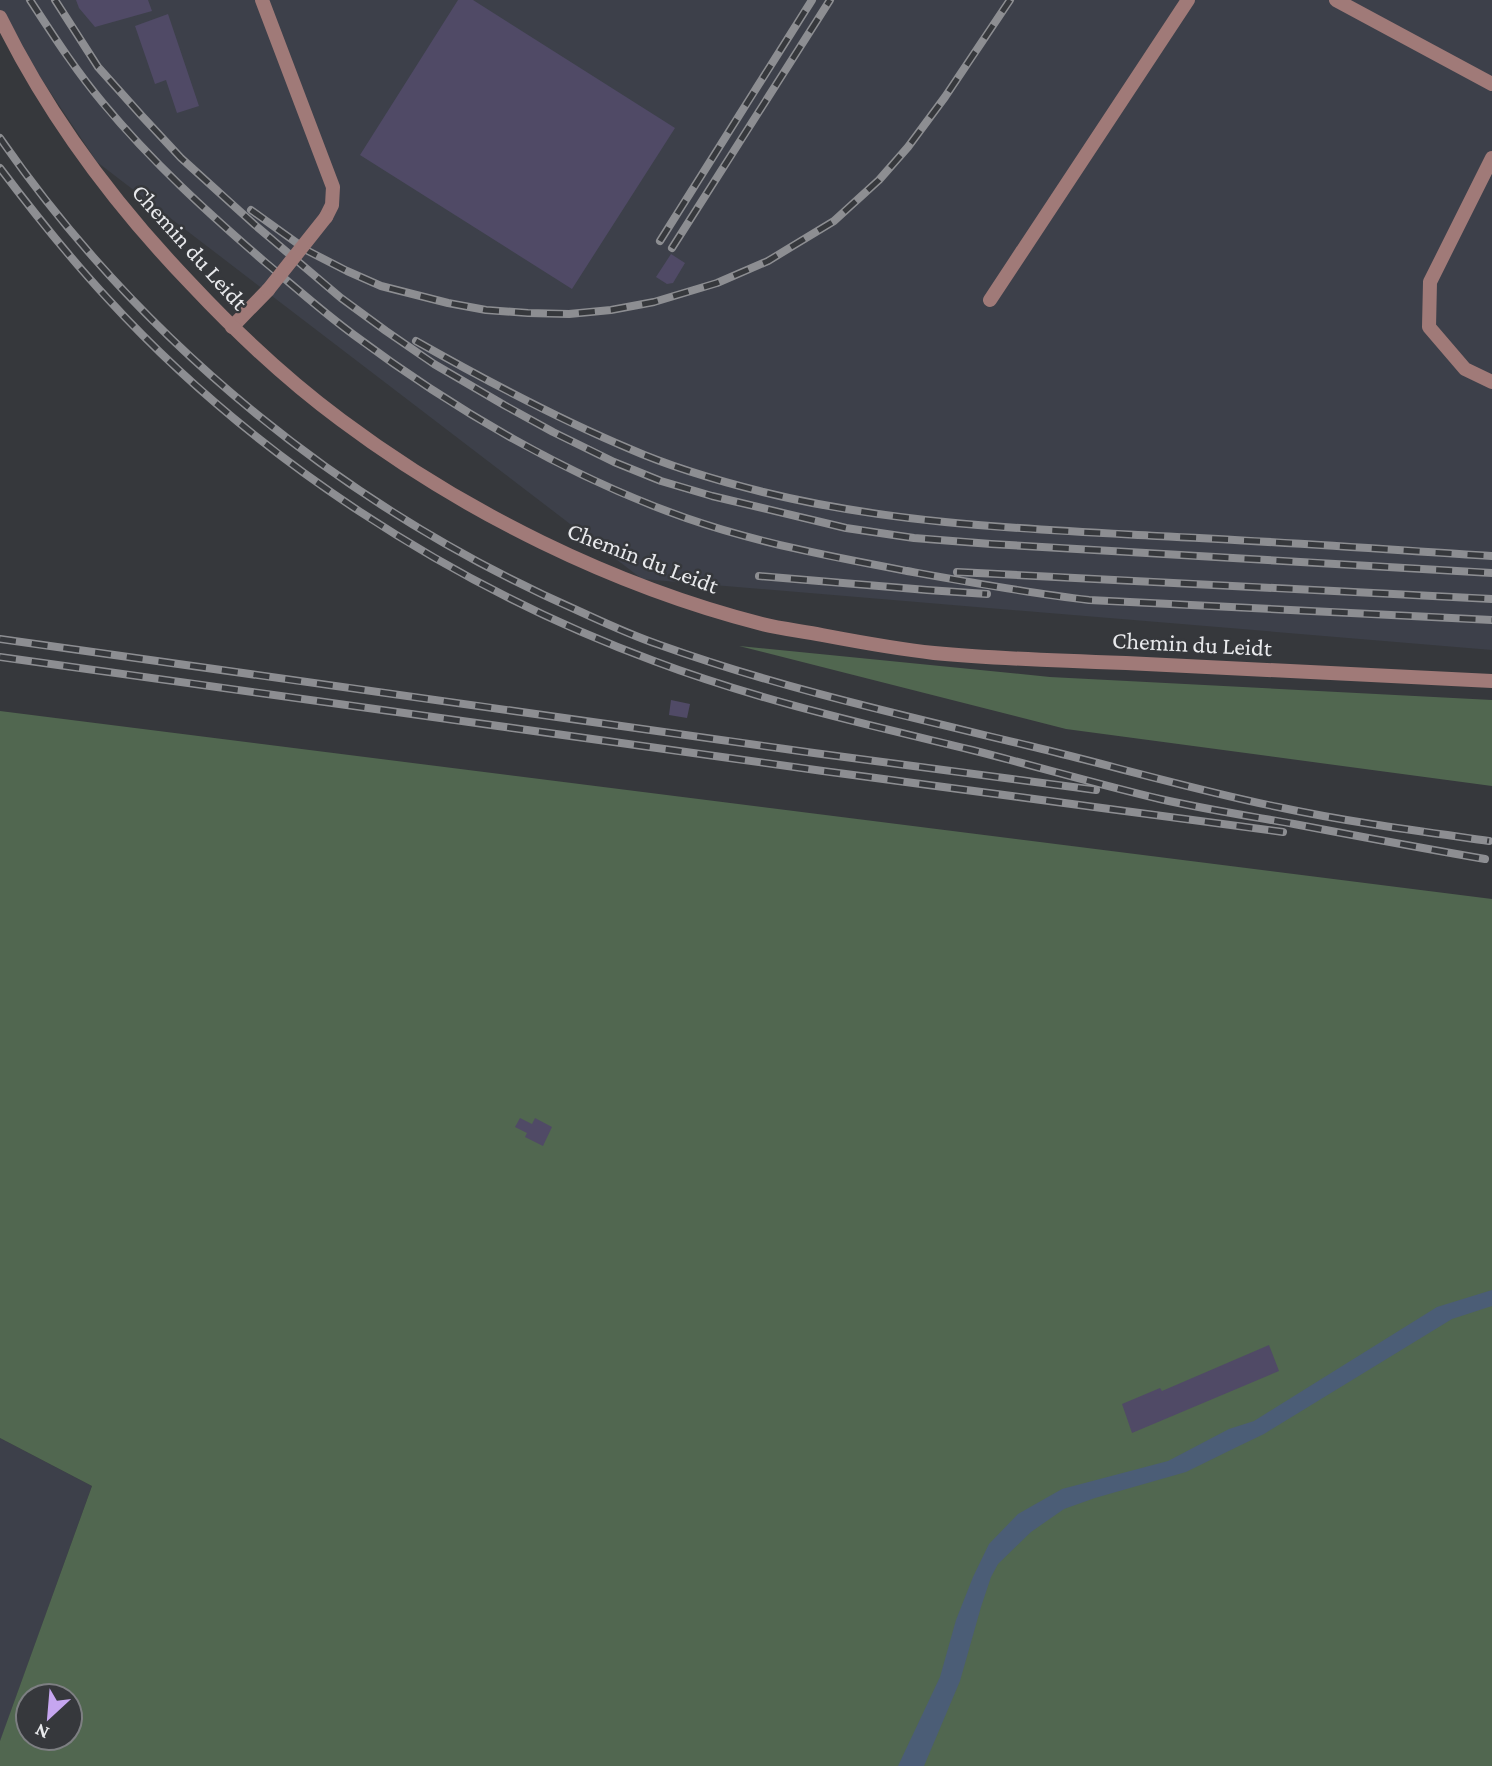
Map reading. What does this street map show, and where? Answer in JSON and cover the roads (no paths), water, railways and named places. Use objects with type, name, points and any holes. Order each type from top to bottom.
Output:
[{"type":"street","points":[[232,327],[268,290],[326,217],[332,205],[333,187],[262,0]]},
{"type":"street","points":[[990,300],[1188,0]]},
{"type":"street","points":[[1336,0],[1492,84]]},
{"type":"street","name":"Chemin du Leidt","points":[[0,17],[32,77],[81,154],[160,252],[232,327],[340,420],[398,460],[459,499],[560,551],[690,603],[765,625],[933,653],[1492,681]]},
{"type":"street","points":[[1492,158],[1430,282],[1429,327],[1465,369],[1492,382]]},
{"type":"water","points":[[1492,1290],[1492,1306],[1452,1319],[1264,1434],[1186,1472],[1064,1509],[1031,1532],[998,1564],[991,1577],[960,1681],[924,1766],[898,1766],[940,1677],[956,1620],[973,1577],[989,1544],[1018,1514],[1062,1489],[1168,1461],[1229,1429],[1254,1421],[1437,1307]]},
{"type":"railway","points":[[30,0],[83,78],[141,146],[266,263],[354,335],[431,389],[513,439],[599,483],[686,518],[740,535],[907,571],[1043,594],[1089,600],[1492,620]]},
{"type":"railway","points":[[55,0],[98,67],[181,158],[341,298],[434,364],[504,405],[614,462],[661,481],[846,528],[914,538],[1492,573]]},
{"type":"railway","points":[[660,241],[812,0]]},
{"type":"railway","points":[[672,248],[830,0]]},
{"type":"railway","points":[[251,210],[308,251],[347,271],[381,286],[448,303],[486,310],[569,314],[654,302],[717,283],[768,261],[834,221],[879,180],[908,147],[1010,0]]},
{"type":"railway","points":[[0,138],[57,214],[119,286],[186,353],[258,415],[334,472],[413,525],[496,571],[581,612],[640,638],[751,675],[890,712],[1247,800],[1357,822],[1489,841]]},
{"type":"railway","points":[[0,168],[79,267],[165,357],[226,412],[291,464],[360,512],[431,555],[504,595],[578,630],[654,661],[732,688],[1136,793],[1177,803],[1485,859]]},
{"type":"railway","points":[[416,341],[548,411],[646,456],[729,483],[812,503],[910,518],[1008,527],[1492,556]]},
{"type":"railway","points":[[957,572],[1492,599]]},
{"type":"railway","points":[[759,576],[987,594]]},
{"type":"railway","points":[[0,639],[1096,790]]},
{"type":"railway","points":[[0,657],[1283,832]]}]
